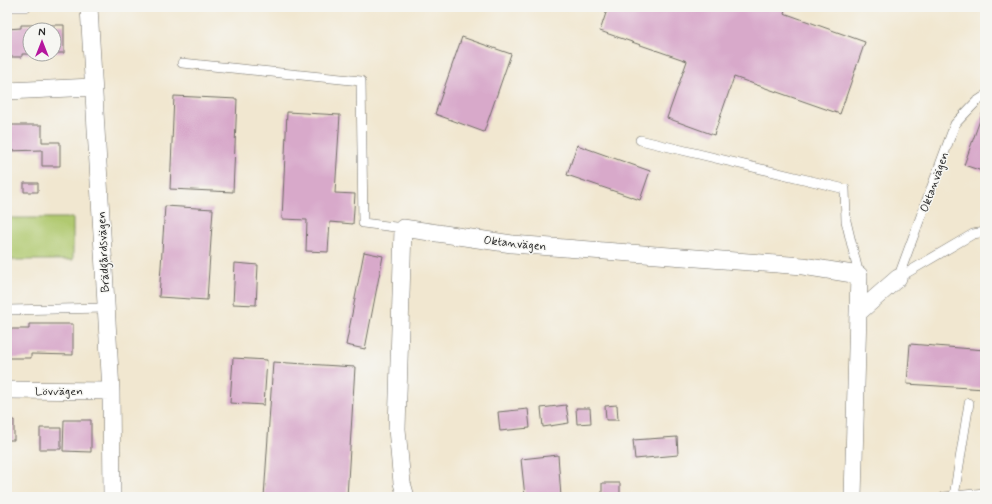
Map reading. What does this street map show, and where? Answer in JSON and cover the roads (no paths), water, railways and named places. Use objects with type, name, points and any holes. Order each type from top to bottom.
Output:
[{"type":"street","name":"Brädgårdsvägen","points":[[89,7],[111,391],[112,497]]},
{"type":"street","points":[[7,91],[93,87]]},
{"type":"street","points":[[403,228],[397,429],[402,483],[406,497]]},
{"type":"street","name":"Oktanvägen","points":[[403,228],[512,244],[803,266],[859,275]]},
{"type":"street","points":[[853,497],[859,275]]},
{"type":"street","name":"Oktanvägen","points":[[858,313],[898,278]]},
{"type":"street","name":"Lövvägen","points":[[7,390],[111,391]]},
{"type":"lane","points":[[7,7],[26,7]]},
{"type":"lane","points":[[182,63],[361,80],[363,223],[403,228]]},
{"type":"lane","name":"Oktanvägen","points":[[898,278],[956,124],[976,102],[985,96]]},
{"type":"lane","points":[[640,140],[845,189],[846,221],[859,275]]},
{"type":"lane","name":"Oktanvägen","points":[[898,278],[973,234],[985,232]]},
{"type":"lane","points":[[7,310],[106,308]]},
{"type":"lane","points":[[954,496],[969,403]]},
{"type":"lane","points":[[944,497],[985,494]]}]
